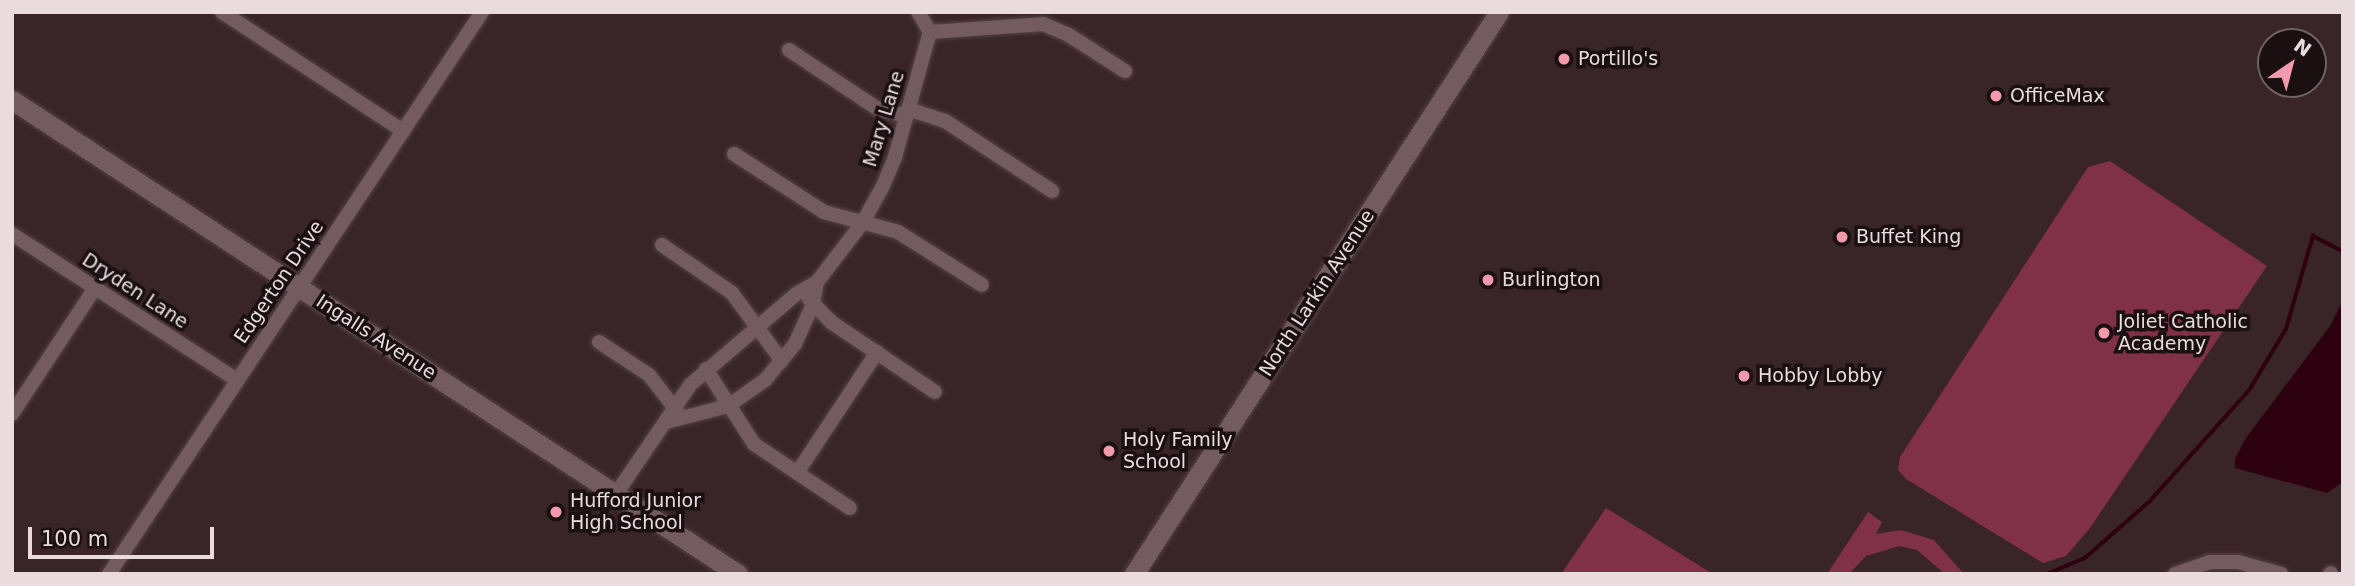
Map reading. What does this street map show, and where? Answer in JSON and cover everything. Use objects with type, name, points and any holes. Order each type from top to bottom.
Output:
[{"type":"street","points":[[222,12],[403,131]]},
{"type":"street","name":"Edgerton Drive","points":[[109,574],[482,12]]},
{"type":"street","points":[[918,12],[930,32],[1043,24],[1067,34],[1125,71]]},
{"type":"street","name":"North Larkin Avenue","points":[[1134,574],[1499,12]]},
{"type":"street","name":"Mary Lane","points":[[616,494],[706,369],[802,290],[817,282],[863,222],[895,157],[930,32]]},
{"type":"street","points":[[789,50],[878,109],[945,121],[1052,191]]},
{"type":"street","name":"Ingalls Avenue","points":[[12,100],[738,574]]},
{"type":"street","points":[[734,154],[824,212],[898,232],[982,285]]},
{"type":"street","name":"Dryden Lane","points":[[12,234],[236,380]]},
{"type":"street","points":[[662,245],[732,293],[782,362]]},
{"type":"street","name":"Mary Lane","points":[[677,412],[728,406],[765,380],[782,362],[813,304],[817,282]]},
{"type":"street","points":[[12,414],[95,288]]},
{"type":"street","points":[[802,290],[813,304],[935,391]]},
{"type":"street","points":[[599,342],[649,375],[677,412]]},
{"type":"street","points":[[797,473],[877,352]]},
{"type":"street","points":[[706,369],[754,444],[850,508]]},
{"type":"street","points":[[2175,574],[2209,562],[2238,562],[2281,574]]},
{"type":"shaded area","name":"Joliet Catholic Academy","points":[[2110,161],[2267,266],[2090,528],[2066,556],[2043,563],[1906,479],[1898,470],[1900,457],[2088,167]]},
{"type":"shaded area","points":[[2343,300],[2343,482],[2327,493],[2235,468],[2235,459],[2246,438],[2330,326]]},
{"type":"shaded area","points":[[1606,508],[1713,574],[1561,574]]},
{"type":"shaded area","points":[[1868,512],[1882,522],[1876,534],[1901,530],[1934,540],[1964,574],[1945,574],[1917,550],[1899,546],[1866,556],[1849,574],[1827,574]]},
{"type":"waterway","points":[[2047,574],[2085,558],[2150,501],[2250,389],[2286,329],[2313,236],[2343,251]]},
{"type":"place","name":"Portillo's","points":[[1564,59]]},
{"type":"place","name":"OfficeMax","points":[[1996,96]]},
{"type":"place","name":"Buffet King","points":[[1842,237]]},
{"type":"place","name":"Burlington","points":[[1488,280]]},
{"type":"place","name":"Joliet Catholic Academy","points":[[2104,333]]},
{"type":"place","name":"Hobby Lobby","points":[[1744,376]]},
{"type":"place","name":"Holy Family School","points":[[1109,451]]},
{"type":"place","name":"Hufford Junior High School","points":[[556,512]]}]
